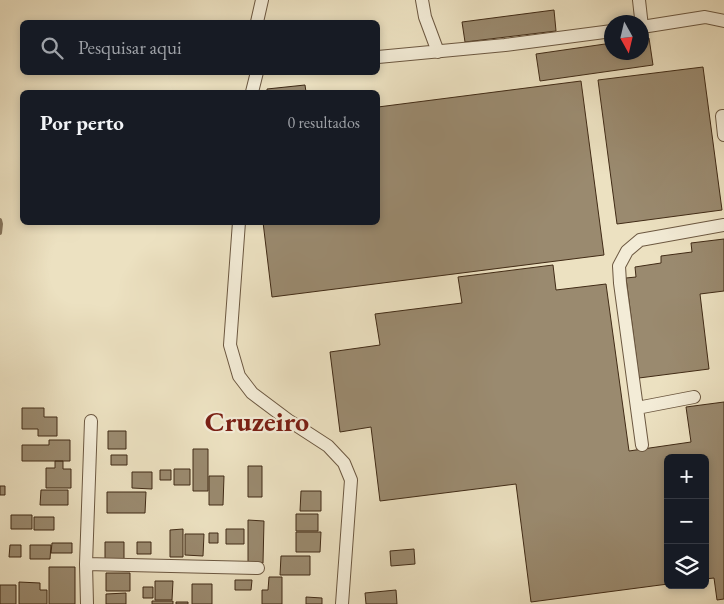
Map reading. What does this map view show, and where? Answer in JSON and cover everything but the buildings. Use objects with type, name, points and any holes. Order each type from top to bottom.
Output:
[{"type":"street","points":[[257,20],[262,0]]},
{"type":"street","points":[[422,0],[425,17],[438,52]]},
{"type":"street","points":[[639,0],[641,15]]},
{"type":"street","points":[[649,26],[706,17],[724,21]]},
{"type":"street","points":[[380,57],[505,45],[604,32]]},
{"type":"street","points":[[252,90],[256,75]]},
{"type":"street","points":[[724,116],[722,116],[724,135]]},
{"type":"street","points":[[239,225],[230,345],[239,376],[252,393],[288,420],[328,446],[344,463],[351,480],[342,604]]},
{"type":"street","points":[[642,445],[619,266],[627,251],[640,240],[724,225]]},
{"type":"street","points":[[637,408],[694,397]]},
{"type":"street","points":[[87,604],[86,564],[91,421]]},
{"type":"street","points":[[86,564],[258,568]]},
{"type":"waterway","points":[[0,220],[0,233]]},
{"type":"district","name":"Cruzeiro","points":[[257,421]]}]
